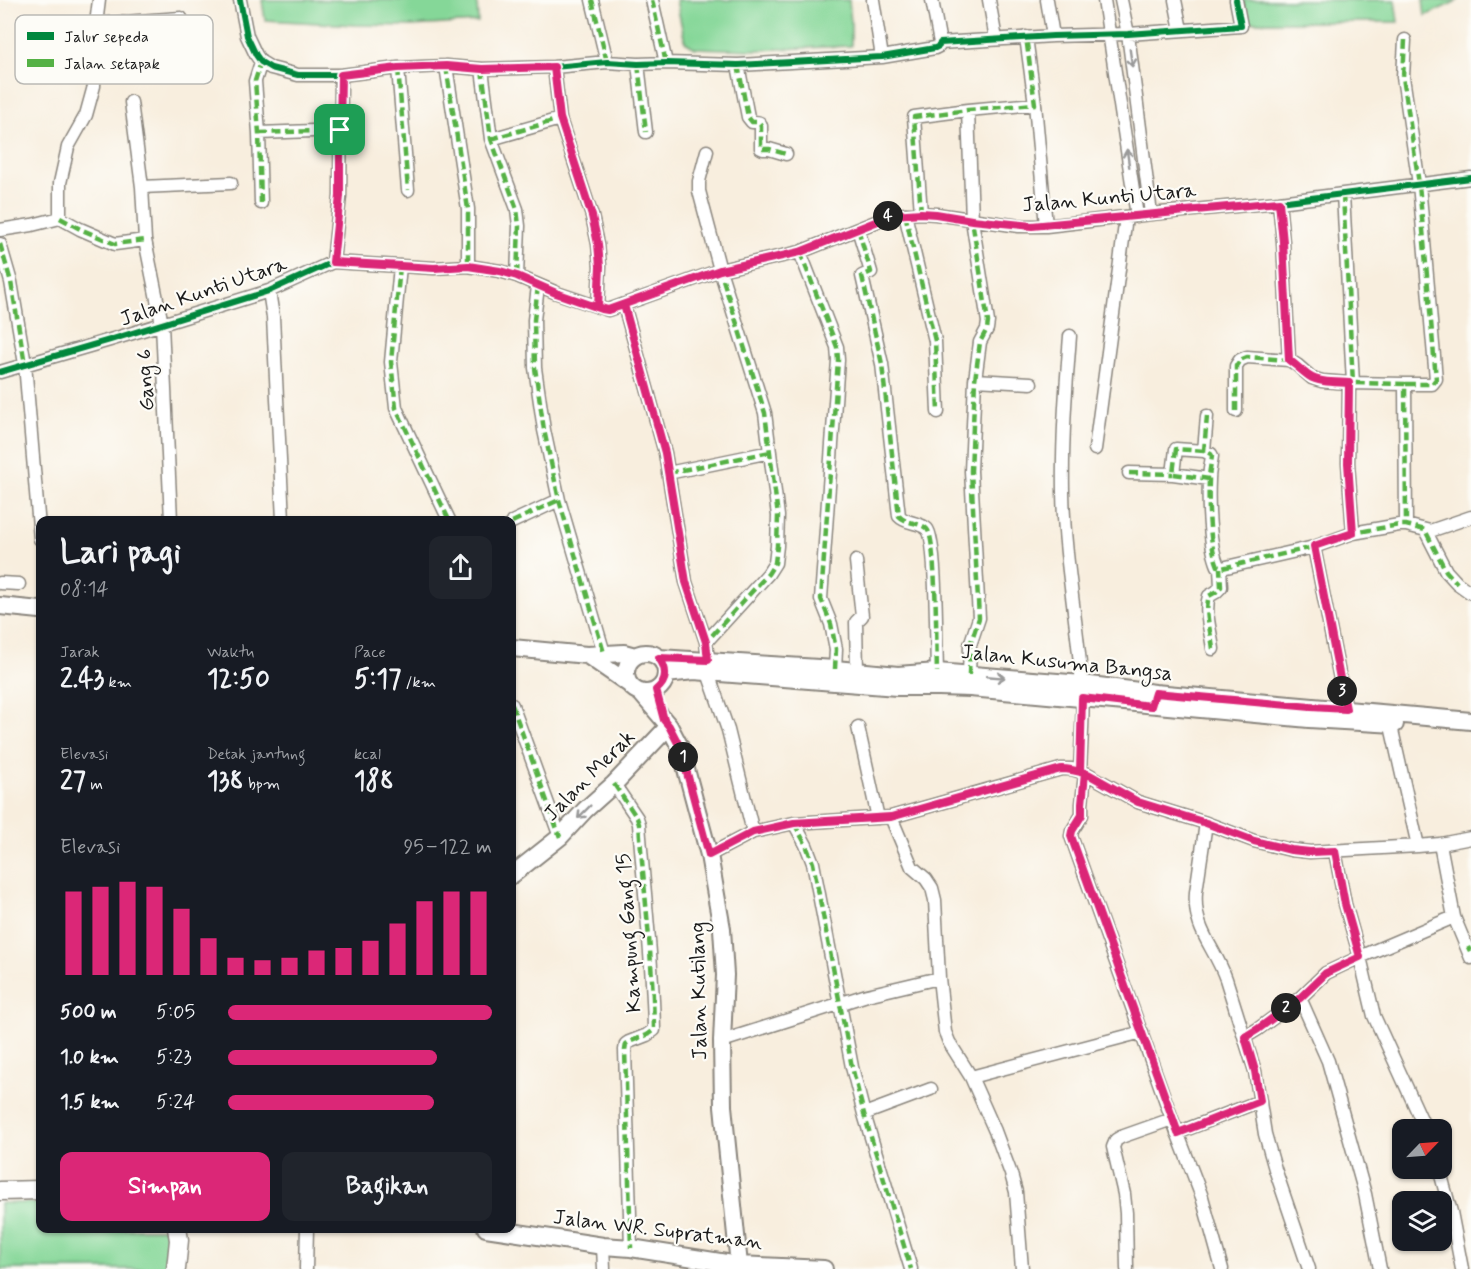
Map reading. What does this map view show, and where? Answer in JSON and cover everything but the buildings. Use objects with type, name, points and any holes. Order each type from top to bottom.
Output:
[{"type":"main road","points":[[0,1191],[36,1190]]},
{"type":"main road","points":[[176,1269],[178,1233]]},
{"type":"street","points":[[97,15],[99,0]]},
{"type":"street","points":[[240,0],[247,36],[261,62],[271,68],[298,75],[341,75],[398,68],[446,66],[482,69],[554,67],[607,62],[738,65],[882,57],[935,48],[940,43],[1241,26],[1236,0]]},
{"type":"street","points":[[592,0],[607,62]]},
{"type":"street","points":[[652,0],[666,63]]},
{"type":"street","points":[[873,0],[882,57]]},
{"type":"street","points":[[932,0],[940,43]]},
{"type":"street","points":[[989,0],[996,39]]},
{"type":"street","points":[[1047,0],[1053,36]]},
{"type":"street","points":[[1095,449],[1131,217],[1104,0]]},
{"type":"street","points":[[1121,0],[1128,34],[1152,214]]},
{"type":"street","points":[[1175,0],[1181,30]]},
{"type":"street","points":[[1026,37],[1035,104],[1046,226]]},
{"type":"street","points":[[1236,411],[1235,372],[1237,363],[1246,357],[1289,360],[1312,378],[1322,381],[1432,384],[1436,379],[1419,184],[1403,77],[1405,40]]},
{"type":"street","points":[[261,62],[255,81],[261,203]]},
{"type":"street","points":[[638,64],[646,132]]},
{"type":"street","points":[[738,65],[748,117],[752,122],[758,122],[762,126],[761,148],[786,154]]},
{"type":"street","points":[[446,66],[468,209],[468,266]]},
{"type":"street","points":[[554,67],[560,118],[592,216],[598,244],[600,266],[598,307]]},
{"type":"street","points":[[398,68],[408,190]]},
{"type":"street","points":[[482,69],[491,139],[517,209],[519,226],[517,276]]},
{"type":"street","points":[[333,262],[340,196],[341,75]]},
{"type":"street","points":[[60,218],[60,183],[68,147],[86,115],[94,84]]},
{"type":"street","name":"Gang 6","points":[[131,102],[142,187],[145,240],[162,324],[171,516]]},
{"type":"street","points":[[921,213],[914,117],[1035,104]]},
{"type":"street","points":[[968,110],[972,220],[988,322],[980,342],[975,380],[971,471],[979,618],[970,645],[969,675]]},
{"type":"street","points":[[491,139],[560,118]]},
{"type":"street","points":[[259,133],[340,130]]},
{"type":"street","points":[[706,642],[768,574],[775,563],[778,516],[765,412],[720,270],[699,191],[699,181],[707,151]]},
{"type":"street","name":"Jalan Kunti Utara","points":[[0,372],[269,291],[333,262],[434,268],[468,266],[500,271],[579,302],[608,310],[720,270],[800,252],[886,217],[905,214],[921,213],[1019,226],[1046,226],[1279,202],[1471,178]]},
{"type":"street","points":[[142,187],[231,183]]},
{"type":"street","points":[[1343,194],[1351,383],[1348,463],[1353,533]]},
{"type":"street","points":[[1279,202],[1289,360]]},
{"type":"street","points":[[905,214],[935,341],[938,412]]},
{"type":"street","points":[[0,230],[60,218],[115,244],[145,240]]},
{"type":"street","points":[[858,229],[871,272],[862,276],[882,364],[899,516],[902,520],[921,525],[931,535],[934,560],[937,672]]},
{"type":"street","points":[[0,244],[11,282],[25,364],[38,516]]},
{"type":"street","points":[[800,252],[837,347],[838,360],[821,598],[831,624],[836,648],[835,669]]},
{"type":"street","points":[[400,266],[391,362],[396,408],[446,516]]},
{"type":"street","points":[[538,286],[534,320],[535,368],[544,430],[595,654],[642,688]]},
{"type":"street","points":[[269,291],[273,317],[283,516]]},
{"type":"street","points":[[624,305],[665,453],[686,582],[706,642],[703,668],[728,730],[753,832]]},
{"type":"street","points":[[1070,336],[1064,425],[1063,491],[1067,556],[1076,620],[1082,691],[1083,772],[1082,815],[1071,836],[1202,1197],[1222,1269]]},
{"type":"street","points":[[975,380],[1031,383]]},
{"type":"street","points":[[1405,384],[1406,525]]},
{"type":"street","points":[[1204,451],[1207,416]]},
{"type":"street","points":[[1173,474],[1176,449],[1204,451],[1212,456],[1209,510],[1213,550],[1220,568],[1221,587],[1207,600],[1212,649]]},
{"type":"street","points":[[668,473],[770,452]]},
{"type":"street","points":[[1129,473],[1173,474],[1209,479]]},
{"type":"street","points":[[516,520],[560,500]]},
{"type":"street","points":[[1220,568],[1314,546],[1353,533],[1399,525],[1432,531],[1471,517]]},
{"type":"street","points":[[1425,530],[1446,571],[1471,593]]},
{"type":"street","points":[[1314,546],[1346,709]]},
{"type":"street","points":[[856,561],[862,616],[856,622],[857,671]]},
{"type":"street","points":[[0,583],[19,584]]},
{"type":"street","points":[[0,606],[36,610]]},
{"type":"street","name":"Jalan Kusuma Bangsa","points":[[516,648],[595,654],[624,653],[635,656],[647,653],[654,655],[662,666],[771,671],[897,681],[939,687],[1082,691]]},
{"type":"street","points":[[635,656],[627,666],[626,678],[642,688],[661,686],[662,666]]},
{"type":"street","name":"Jalan Kusuma Bangsa","points":[[771,671],[835,669],[857,671],[897,681],[937,672],[1153,699],[1310,713],[1352,723],[1389,718],[1471,721]]},
{"type":"street","name":"Jalan Kutilang","points":[[642,688],[667,723],[680,747],[709,855],[722,929],[725,975],[722,1041],[723,1106],[740,1265]]},
{"type":"street","name":"Jalan Kusuma Bangsa","points":[[1310,713],[1346,709],[1471,731]]},
{"type":"street","points":[[516,716],[560,837]]},
{"type":"street","points":[[1389,718],[1418,846]]},
{"type":"street","name":"Jalan Merak","points":[[516,872],[560,837],[614,784],[667,723]]},
{"type":"street","points":[[858,727],[885,817],[912,867],[926,879],[932,888],[935,900],[939,978],[945,1032],[970,1077],[995,1131],[1011,1174],[1016,1192],[1023,1269]]},
{"type":"street","points":[[709,855],[753,832],[794,823],[885,817],[1061,769],[1083,772],[1138,802],[1254,841],[1291,850],[1310,852],[1418,846],[1471,838]]},
{"type":"street","name":"Kampung Gang 15","points":[[614,784],[639,824],[653,983],[654,1030],[626,1044],[625,1050],[631,1248]]},
{"type":"street","points":[[794,823],[813,863],[852,1067],[911,1269]]},
{"type":"street","points":[[1206,823],[1195,902],[1198,924],[1221,966],[1245,1037],[1255,1071],[1265,1134],[1309,1269]]},
{"type":"street","points":[[1440,844],[1454,917],[1470,952]]},
{"type":"street","points":[[1335,851],[1345,904],[1374,1016],[1421,1119]]},
{"type":"street","points":[[1245,1037],[1300,998],[1326,973],[1454,917]]},
{"type":"street","points":[[722,1041],[867,995],[939,978]]},
{"type":"street","points":[[1300,998],[1328,1060],[1365,1194],[1380,1269]]},
{"type":"street","points":[[970,1077],[1142,1032]]},
{"type":"street","points":[[864,1114],[931,1089]]},
{"type":"street","points":[[1178,1133],[1260,1101]]},
{"type":"street","points":[[1127,1269],[1124,1194],[1113,1147],[1116,1140],[1122,1137],[1172,1119]]},
{"type":"street","points":[[1442,1179],[1462,1269]]},
{"type":"street","points":[[306,1269],[307,1233]]},
{"type":"street","name":"Jalan WR. Supratman","points":[[516,1233],[631,1248],[707,1264],[824,1269]]},
{"type":"street","points":[[603,1246],[604,1269]]},
{"type":"green space","points":[[262,0],[479,0],[477,2],[478,22],[412,26],[265,20]]},
{"type":"green space","points":[[676,0],[849,0],[851,46],[756,50],[695,48],[685,42]]},
{"type":"green space","points":[[1243,0],[1395,0],[1398,22],[1248,22]]},
{"type":"green space","points":[[1423,0],[1459,0],[1425,16]]},
{"type":"green space","points":[[0,1203],[36,1203],[36,1233],[169,1233],[172,1241],[168,1269],[0,1269]]},
{"type":"marked path","points":[[592,0],[607,62]]},
{"type":"marked path","points":[[652,0],[666,63]]},
{"type":"marked path","points":[[921,213],[914,117],[1035,104],[1026,37]]},
{"type":"marked path","points":[[1405,40],[1403,77],[1419,184],[1436,379],[1432,384],[1405,384]]},
{"type":"marked path","points":[[261,62],[255,81],[261,203]]},
{"type":"marked path","points":[[638,64],[646,132]]},
{"type":"marked path","points":[[738,65],[748,117],[752,122],[759,123],[761,126],[761,148],[786,154]]},
{"type":"marked path","points":[[446,66],[468,209],[468,266]]},
{"type":"marked path","points":[[554,67],[560,119],[592,216],[598,244],[600,266],[598,307]]},
{"type":"marked path","points":[[398,68],[408,190]]},
{"type":"marked path","points":[[482,69],[491,139],[517,209],[519,226],[517,276]]},
{"type":"marked path","points":[[333,262],[340,196],[341,75]]},
{"type":"marked path","points":[[491,139],[560,119]]},
{"type":"marked path","points":[[259,133],[340,130]]},
{"type":"marked path","points":[[1343,194],[1353,383]]},
{"type":"marked path","points":[[1279,202],[1289,360]]},
{"type":"marked path","points":[[905,214],[935,341],[938,412]]},
{"type":"marked path","points":[[60,218],[115,244],[145,240]]},
{"type":"marked path","points":[[969,675],[970,645],[979,618],[971,471],[975,380],[980,342],[988,322],[972,220]]},
{"type":"marked path","points":[[858,229],[871,272],[862,276],[882,364],[899,516],[927,529],[933,553],[937,672]]},
{"type":"marked path","points":[[0,244],[11,282],[25,364]]},
{"type":"marked path","points":[[800,252],[837,347],[838,360],[821,599],[831,624],[836,649],[835,669]]},
{"type":"marked path","points":[[400,266],[391,362],[396,408],[447,516]]},
{"type":"marked path","points":[[708,660],[706,642],[768,574],[775,563],[778,516],[765,413],[720,270]]},
{"type":"marked path","points":[[538,286],[534,320],[535,368],[544,430],[559,500],[604,653]]},
{"type":"marked path","points":[[624,305],[665,453],[686,582],[706,642]]},
{"type":"marked path","points":[[1236,411],[1236,366],[1240,360],[1247,357],[1289,360],[1312,378],[1322,381],[1405,384],[1406,525]]},
{"type":"marked path","points":[[1349,383],[1348,463],[1353,533]]},
{"type":"marked path","points":[[1207,416],[1204,451],[1212,456],[1209,477],[1209,512],[1211,536],[1218,566],[1222,568],[1314,547]]},
{"type":"marked path","points":[[1204,451],[1176,449],[1173,474],[1209,479]]},
{"type":"marked path","points":[[668,473],[770,452]]},
{"type":"marked path","points":[[1129,473],[1173,474]]},
{"type":"marked path","points":[[516,520],[559,500]]},
{"type":"marked path","points":[[1346,709],[1314,547],[1353,533],[1406,525],[1425,530],[1446,571],[1457,583]]},
{"type":"marked path","points":[[1213,649],[1208,602],[1209,596],[1221,587],[1220,568]]},
{"type":"marked path","points":[[516,716],[560,837]]},
{"type":"marked path","points":[[614,784],[639,824],[654,1030],[626,1044],[625,1050],[631,1248]]},
{"type":"marked path","points":[[794,823],[813,863],[852,1067],[911,1269]]},
{"type":"marked path","points":[[1467,950],[1471,948]]},
{"type":"cycle path","points":[[240,0],[247,36],[261,62],[271,68],[298,75],[341,75],[398,68],[446,66],[482,69],[554,67],[607,62],[738,65],[882,57],[935,48],[940,43],[1241,26],[1236,0]]},
{"type":"cycle path","points":[[0,372],[269,291],[333,262],[434,268],[468,266],[500,271],[608,310],[720,270],[800,252],[893,215],[936,214],[1019,226],[1046,226],[1279,202],[1471,178]]},
{"type":"route","points":[[340,130],[340,196],[333,262],[434,268],[468,266],[517,276],[602,309],[608,310],[624,305],[665,453],[686,582],[706,642],[708,660],[659,658],[666,674],[661,686],[656,690],[664,720],[680,747],[709,855],[753,832],[794,823],[891,817],[1061,769],[1072,769],[1080,772],[1085,773],[1088,774],[1138,802],[1270,846],[1310,852],[1335,851],[1345,904],[1360,957],[1326,973],[1300,998],[1245,1037],[1255,1071],[1260,1101],[1178,1133],[1071,836],[1082,815],[1085,773],[1080,772],[1082,698],[1151,706],[1155,693],[1346,709],[1314,546],[1353,533],[1348,463],[1349,383],[1312,378],[1289,360],[1279,202],[1046,226],[1019,226],[936,214],[893,215],[800,252],[720,270],[608,310],[598,307],[600,266],[598,244],[592,216],[560,118],[554,67],[482,69],[446,66],[398,68],[341,75],[340,130]]}]
